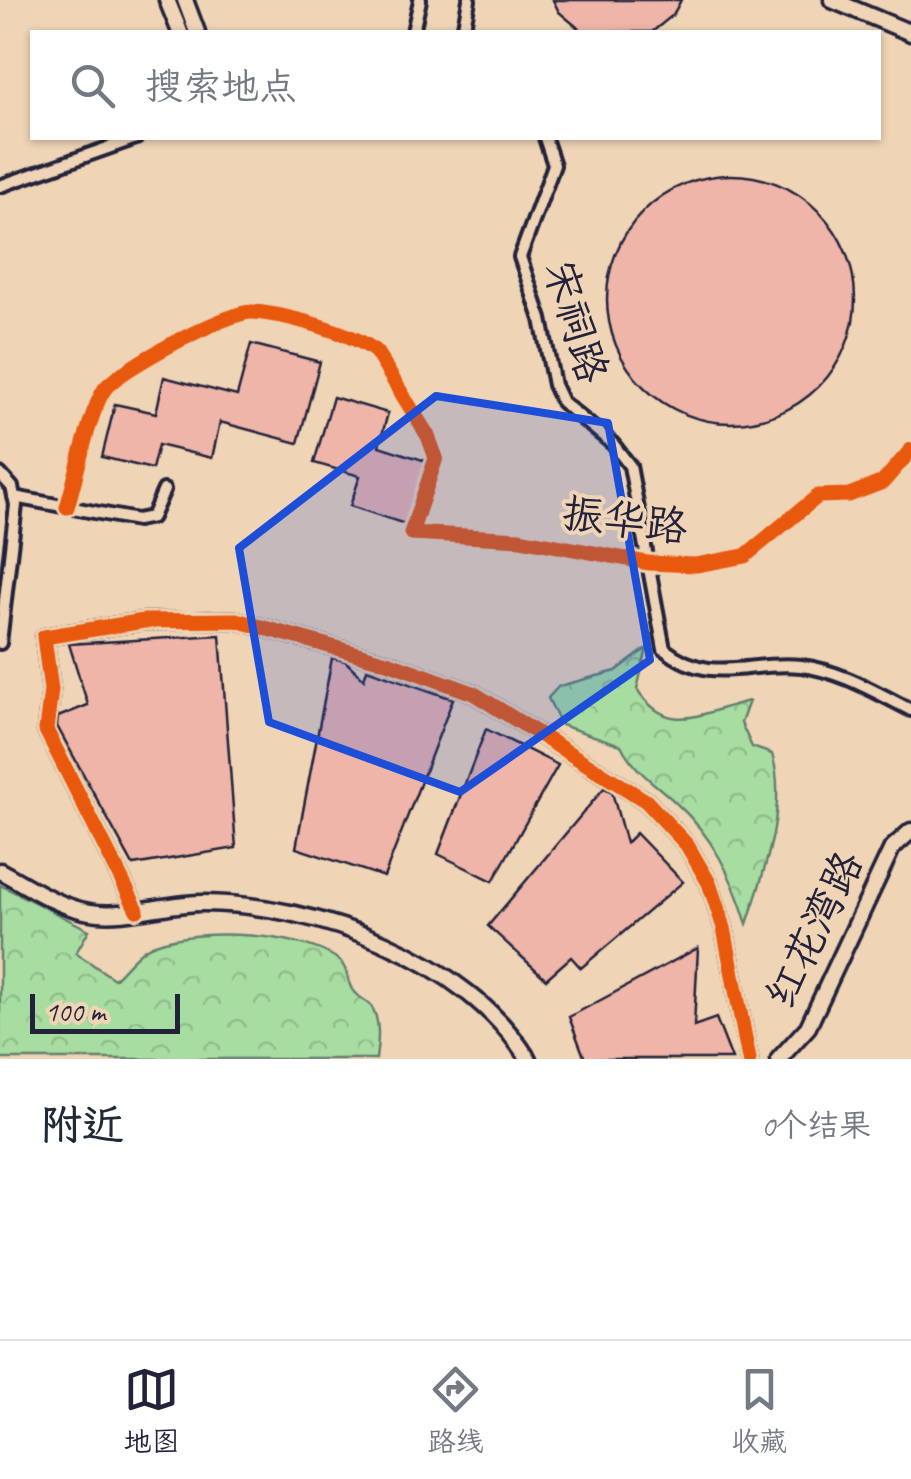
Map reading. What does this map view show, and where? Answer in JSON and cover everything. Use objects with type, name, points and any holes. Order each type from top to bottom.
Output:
[{"type":"street","points":[[167,0],[179,30]]},
{"type":"street","points":[[184,0],[196,30]]},
{"type":"street","points":[[413,30],[420,0]]},
{"type":"street","points":[[463,30],[469,0]]},
{"type":"street","points":[[832,0],[911,33]]},
{"type":"street","points":[[0,186],[130,140]]},
{"type":"street","name":"宋祠路","points":[[545,140],[554,165],[520,257],[562,402],[613,444],[630,466],[664,649],[686,666],[716,671],[802,666],[856,682],[911,710]]},
{"type":"street","name":"振华路","points":[[67,507],[104,390],[120,375],[230,316],[251,311],[365,342],[376,352],[428,436],[436,458],[411,534],[520,539],[648,564],[696,565],[745,556],[818,496],[849,495],[883,482],[911,450]]},
{"type":"street","points":[[0,474],[14,498],[0,644]]},
{"type":"street","points":[[14,498],[137,520],[152,517],[164,490]]},
{"type":"street","points":[[136,910],[46,730],[51,690],[44,637],[144,621],[216,618],[256,624],[452,683],[655,809],[687,846],[715,898],[749,1059]]},
{"type":"street","name":"红花湾路","points":[[779,1059],[808,1026],[892,848],[911,830]]},
{"type":"street","points":[[0,871],[85,912],[109,915],[173,903],[227,904],[286,912],[367,937],[431,967],[484,1009],[528,1059]]},
{"type":"highlighted area","points":[[436,396],[608,423],[650,660],[460,792],[269,722],[239,548]]},
{"type":"green space","points":[[647,648],[637,689],[649,704],[661,713],[687,718],[749,701],[741,723],[752,747],[772,754],[776,817],[747,924],[720,858],[688,815],[639,769],[621,745],[561,725],[548,698],[559,686],[616,671]]},
{"type":"green space","points":[[0,885],[89,930],[76,953],[114,979],[144,950],[174,939],[247,935],[319,949],[340,962],[353,991],[374,1012],[378,1032],[376,1059],[0,1059]]},
{"type":"building","points":[[553,0],[681,0],[673,15],[654,30],[581,30],[559,12]]},
{"type":"building","points":[[731,175],[778,185],[800,196],[818,212],[834,230],[845,252],[855,299],[845,346],[834,368],[818,386],[800,402],[778,413],[731,423],[684,413],[662,402],[644,386],[628,368],[617,346],[607,299],[617,252],[628,230],[644,212],[662,196],[684,185]]},
{"type":"building","points":[[251,344],[320,362],[298,443],[220,422],[212,458],[158,445],[152,469],[102,457],[115,404],[156,413],[164,377],[237,396]]},
{"type":"building","points":[[333,397],[388,413],[379,446],[426,461],[405,524],[350,506],[360,476],[314,463]]},
{"type":"building","points":[[220,635],[236,848],[133,865],[57,726],[58,717],[88,705],[69,644]]},
{"type":"building","points":[[332,658],[345,661],[364,679],[367,669],[453,699],[384,877],[296,848]]},
{"type":"building","points":[[486,729],[558,765],[493,881],[438,854]]},
{"type":"building","points":[[604,788],[612,792],[626,843],[636,833],[683,882],[581,968],[571,957],[546,979],[488,926]]},
{"type":"building","points":[[698,948],[694,1026],[716,1018],[732,1059],[585,1059],[569,1017]]},
{"type":"cycle path","points":[[67,507],[88,429],[104,390],[130,369],[175,343],[222,321],[253,312],[335,331],[376,352],[428,436],[436,458],[411,533],[520,539],[648,563],[696,565],[745,556],[818,496],[849,495],[883,482],[911,450]]},
{"type":"cycle path","points":[[137,910],[46,730],[51,690],[44,637],[144,621],[236,620],[390,663],[473,693],[646,801],[687,845],[709,883],[724,928],[749,1059]]}]
